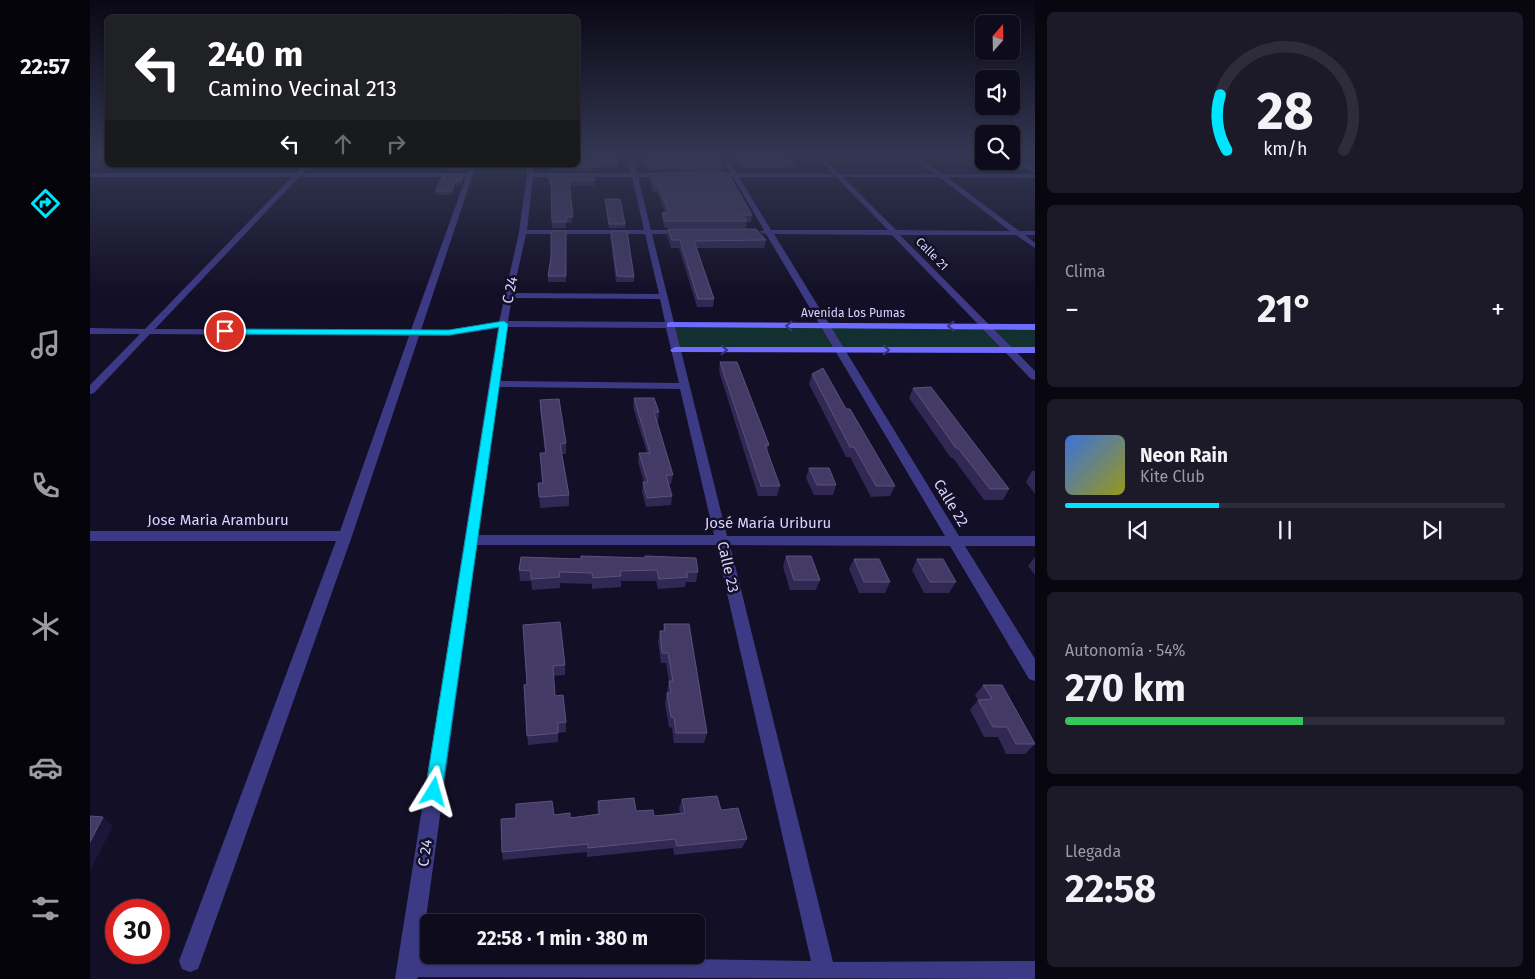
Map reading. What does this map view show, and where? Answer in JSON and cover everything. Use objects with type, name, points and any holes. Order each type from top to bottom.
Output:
[{"type":"main road","name":"Avenida Los Pumas","points":[[670,325],[1035,326]]},
{"type":"main road","points":[[675,350],[1035,350]]},
{"type":"street","points":[[90,391],[271,202]]},
{"type":"street","points":[[190,961],[345,536],[461,202]]},
{"type":"street","name":"C 24","points":[[407,972],[494,384],[508,294],[523,232],[526,202]]},
{"type":"street","name":"Calle 23","points":[[641,202],[825,976]]},
{"type":"street","name":"Calle 22","points":[[750,202],[1035,674]]},
{"type":"street","name":"Calle 21","points":[[864,202],[1009,350]]},
{"type":"street","points":[[976,202],[1035,246]]},
{"type":"street","points":[[523,232],[694,232]]},
{"type":"street","points":[[750,232],[1035,233]]},
{"type":"street","points":[[508,294],[663,298]]},
{"type":"street","points":[[90,330],[449,333],[504,324],[670,325]]},
{"type":"street","points":[[1009,350],[1035,377]]},
{"type":"street","points":[[494,384],[684,386]]},
{"type":"street","name":"Jose Maria Aramburu","points":[[90,536],[345,536]]},
{"type":"street","name":"José María Uriburu","points":[[470,540],[1035,541]]},
{"type":"street","points":[[407,972],[825,976],[1035,972]]},
{"type":"green space","points":[[670,326],[1035,327],[1035,350],[676,350]]},
{"type":"building","points":[[552,202],[571,202],[573,217],[566,217],[566,222],[552,222]]},
{"type":"building","points":[[605,202],[621,202],[625,224],[609,224]]},
{"type":"building","points":[[665,202],[744,202],[752,215],[742,215],[747,221],[665,221],[662,213],[669,212]]},
{"type":"building","points":[[668,229],[756,229],[766,240],[694,241],[714,299],[698,299],[680,240],[672,240]]},
{"type":"building","points":[[551,231],[566,231],[566,276],[548,276],[551,257]]},
{"type":"building","points":[[611,231],[627,231],[634,277],[617,276]]},
{"type":"building","points":[[720,362],[737,362],[769,445],[765,445],[780,486],[761,486]]},
{"type":"building","points":[[823,368],[846,409],[850,409],[895,486],[876,486],[854,447],[850,447],[812,374]]},
{"type":"building","points":[[931,387],[1009,489],[990,489],[958,448],[956,448],[913,388]]},
{"type":"building","points":[[634,398],[654,398],[659,412],[654,412],[673,475],[666,475],[672,496],[647,498],[643,482],[648,482],[639,453],[650,453]]},
{"type":"building","points":[[559,399],[566,443],[560,444],[569,495],[539,497],[538,483],[543,483],[540,453],[546,453],[540,400]]},
{"type":"building","points":[[809,468],[829,468],[836,485],[817,485]]},
{"type":"building","points":[[581,556],[696,558],[698,572],[686,572],[688,577],[659,579],[657,570],[620,571],[621,576],[593,578],[592,573],[559,572],[560,577],[531,579],[531,571],[519,570],[521,557],[581,559]]},
{"type":"building","points":[[786,556],[811,556],[820,580],[794,580]]},
{"type":"building","points":[[854,559],[879,559],[890,582],[864,582]]},
{"type":"building","points":[[917,559],[943,559],[956,582],[930,582]]},
{"type":"building","points":[[560,622],[565,665],[553,666],[555,696],[563,695],[566,722],[558,723],[558,733],[527,736],[524,685],[527,684],[523,625]]},
{"type":"building","points":[[664,624],[689,624],[707,733],[676,733],[667,693],[671,693],[669,681],[673,681],[668,653],[662,653],[660,631],[665,631]]},
{"type":"building","points":[[983,685],[1002,685],[1035,744],[1016,744],[1007,727],[993,727],[978,700],[992,699]]},
{"type":"building","points":[[717,796],[721,810],[738,808],[747,839],[677,846],[675,839],[588,848],[588,844],[502,852],[501,819],[516,818],[516,804],[552,801],[554,815],[570,813],[570,818],[600,814],[598,801],[634,798],[636,811],[653,810],[654,816],[685,813],[682,799]]},
{"type":"building","points":[[90,816],[103,817],[90,842]]},
{"type":"route","points":[[225,331],[449,333],[504,324],[434,792]]}]
